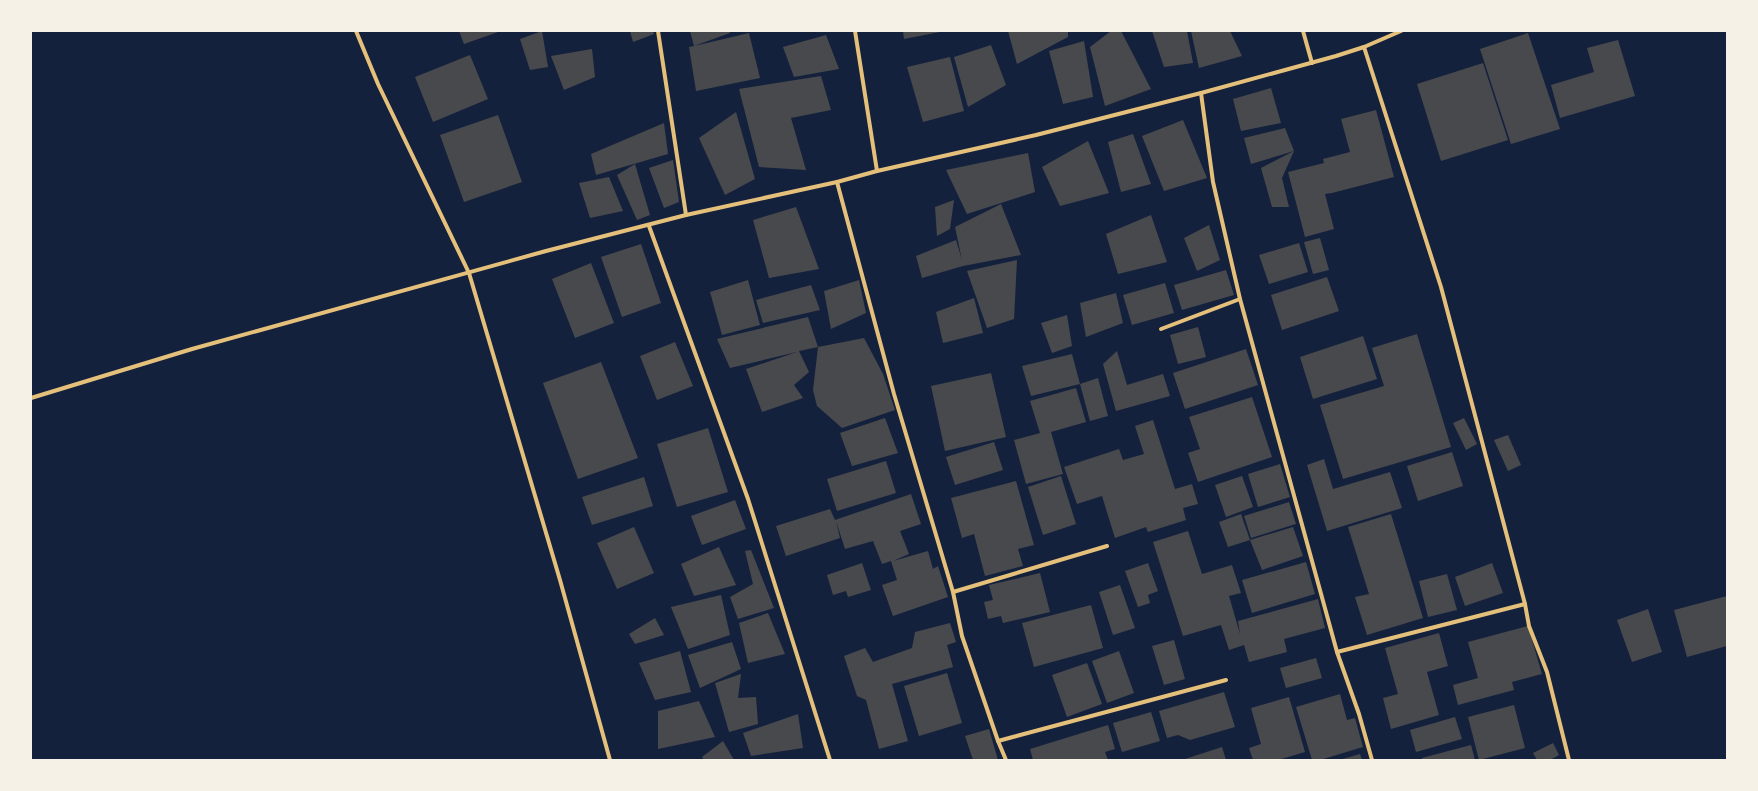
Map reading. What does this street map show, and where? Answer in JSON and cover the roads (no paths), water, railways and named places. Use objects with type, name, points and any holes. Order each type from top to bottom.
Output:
[{"type":"street","points":[[356,31],[378,84],[469,272],[560,580],[610,760]]},
{"type":"street","points":[[658,31],[686,215]]},
{"type":"street","points":[[855,31],[877,171]]},
{"type":"street","points":[[1304,31],[1312,63]]},
{"type":"street","points":[[31,398],[214,343],[546,251],[649,226],[686,215],[837,182],[877,171],[1036,135],[1201,93],[1312,63],[1364,47],[1401,31]]},
{"type":"street","points":[[1364,47],[1441,287],[1525,604],[1529,626],[1547,672],[1569,760]]},
{"type":"street","points":[[1201,93],[1213,182],[1240,299],[1336,652],[1369,746],[1372,760]]},
{"type":"street","points":[[837,182],[894,394],[953,592],[962,636],[1006,760]]},
{"type":"street","points":[[649,226],[748,499],[830,760]]},
{"type":"street","points":[[1161,329],[1240,299]]},
{"type":"street","points":[[953,592],[1107,546]]},
{"type":"street","points":[[1336,652],[1525,604]]},
{"type":"street","points":[[998,741],[1226,680]]}]
